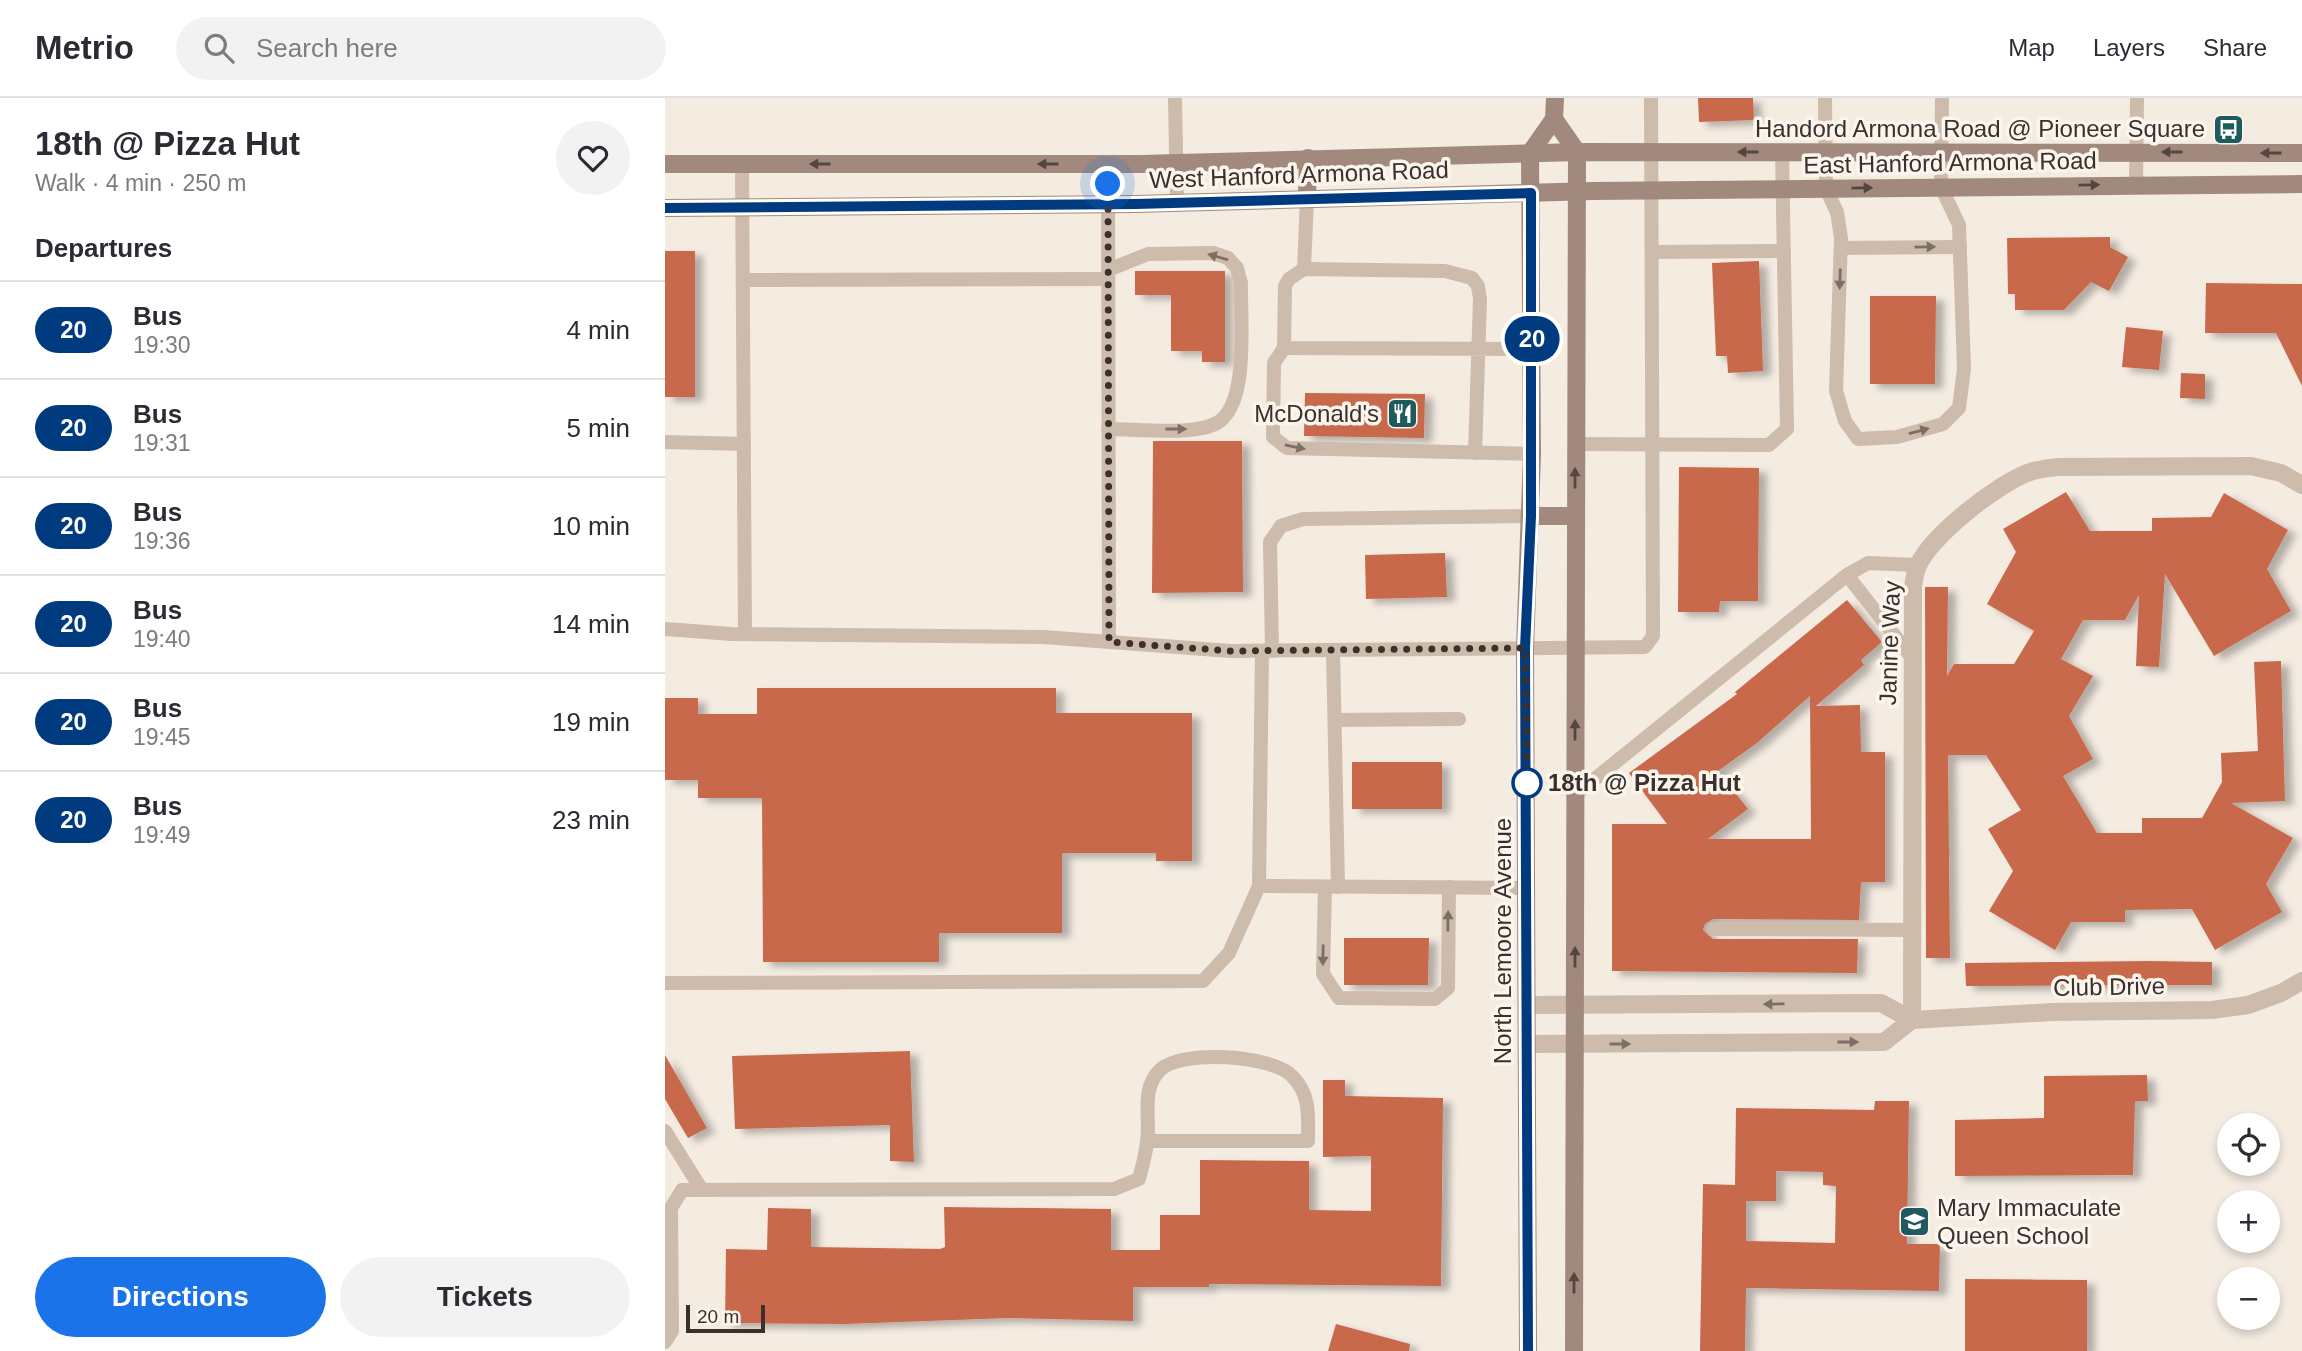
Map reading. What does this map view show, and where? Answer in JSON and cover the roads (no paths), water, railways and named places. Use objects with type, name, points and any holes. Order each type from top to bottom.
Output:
[{"type":"main road","points":[[1530,153],[1554,119],[1555,98]]},
{"type":"main road","points":[[1554,119],[1577,152],[1574,1351]]},
{"type":"main road","name":"West Hanford Armona Road","points":[[665,164],[1108,164],[1508,153]]},
{"type":"main road","name":"East Hanford Armona Road","points":[[1508,153],[2302,153]]},
{"type":"main road","name":"North Lemoore Avenue","points":[[1528,1351],[1525,648],[1532,454],[1530,153]]},
{"type":"main road","points":[[1307,199],[1308,158]]},
{"type":"main road","name":"East Hanford Armona Road","points":[[1598,191],[2302,184]]},
{"type":"main road","name":"West Hanford Armona Road","points":[[665,208],[1177,203],[1598,191]]},
{"type":"main road","points":[[1531,516],[1575,516]]},
{"type":"street","name":"Janine Way","points":[[1912,1020],[1913,587],[1918,565],[1954,524],[2011,481],[2031,471],[2057,467],[2251,466],[2281,473],[2302,485]]},
{"type":"street","name":"Club Drive","points":[[1912,1020],[2052,1012],[2212,1010],[2248,1005],[2281,993],[2302,981]]},
{"type":"street","points":[[1528,1005],[1881,1003],[1912,1020],[1884,1042],[1528,1044]]},
{"type":"lane","points":[[1175,98],[1177,203]]},
{"type":"lane","points":[[665,629],[745,634],[1043,637],[1267,651],[1644,647],[1653,636],[1651,98]]},
{"type":"lane","points":[[1825,98],[1826,188],[1837,212],[1841,248],[1836,391],[1845,421],[1858,439],[1897,437],[1943,424],[1959,408],[1964,369],[1959,225],[1941,187],[1942,98]]},
{"type":"lane","points":[[2136,185],[2137,98]]},
{"type":"lane","points":[[1575,444],[1769,445],[1787,429],[1782,152]]},
{"type":"lane","points":[[742,164],[745,634]]},
{"type":"lane","points":[[1108,164],[1109,642]]},
{"type":"lane","points":[[1304,269],[1307,199]]},
{"type":"lane","points":[[1841,248],[1959,247]]},
{"type":"lane","points":[[1653,252],[1784,251]]},
{"type":"lane","points":[[744,280],[1108,274],[1148,254],[1213,253],[1228,258],[1237,268],[1241,284],[1239,391],[1231,410],[1216,423],[1194,429],[1108,429]]},
{"type":"lane","points":[[1475,453],[1478,286],[1464,274],[1445,271],[1304,269],[1289,279],[1285,286],[1284,348],[1274,363],[1273,437],[1287,448],[1475,453],[1532,454]]},
{"type":"lane","points":[[1284,348],[1532,349]]},
{"type":"lane","points":[[665,442],[744,444]]},
{"type":"lane","points":[[665,983],[1203,981],[1229,953],[1259,886],[1270,542],[1280,526],[1303,519],[1531,516]]},
{"type":"lane","points":[[1575,795],[1847,576],[1868,563],[1918,565]]},
{"type":"lane","points":[[1847,576],[1913,659]]},
{"type":"lane","points":[[1333,650],[1335,720],[1331,887],[1323,974],[1339,998],[1435,999],[1447,988],[1449,887]]},
{"type":"lane","points":[[1335,720],[1459,719]]},
{"type":"lane","points":[[1259,886],[1528,888]]},
{"type":"lane","points":[[1713,929],[1912,930]]},
{"type":"lane","points":[[665,1342],[672,1331],[671,1208],[682,1189],[1114,1189],[1139,1178],[1147,1141],[1147,1092],[1160,1069],[1188,1059],[1253,1058],[1291,1074],[1308,1100],[1308,1140],[1147,1141]]},
{"type":"lane","points":[[665,1131],[699,1187]]},
{"type":"place","name":"Handord Armona Road @ Pioneer Square","points":[[2228,129]]},
{"type":"place","name":"McDonald's","points":[[1402,414]]},
{"type":"place","name":"18th @ Pizza Hut","points":[[1527,783]]},
{"type":"place","name":"Mary Immaculate Queen School","points":[[1914,1222]]}]
